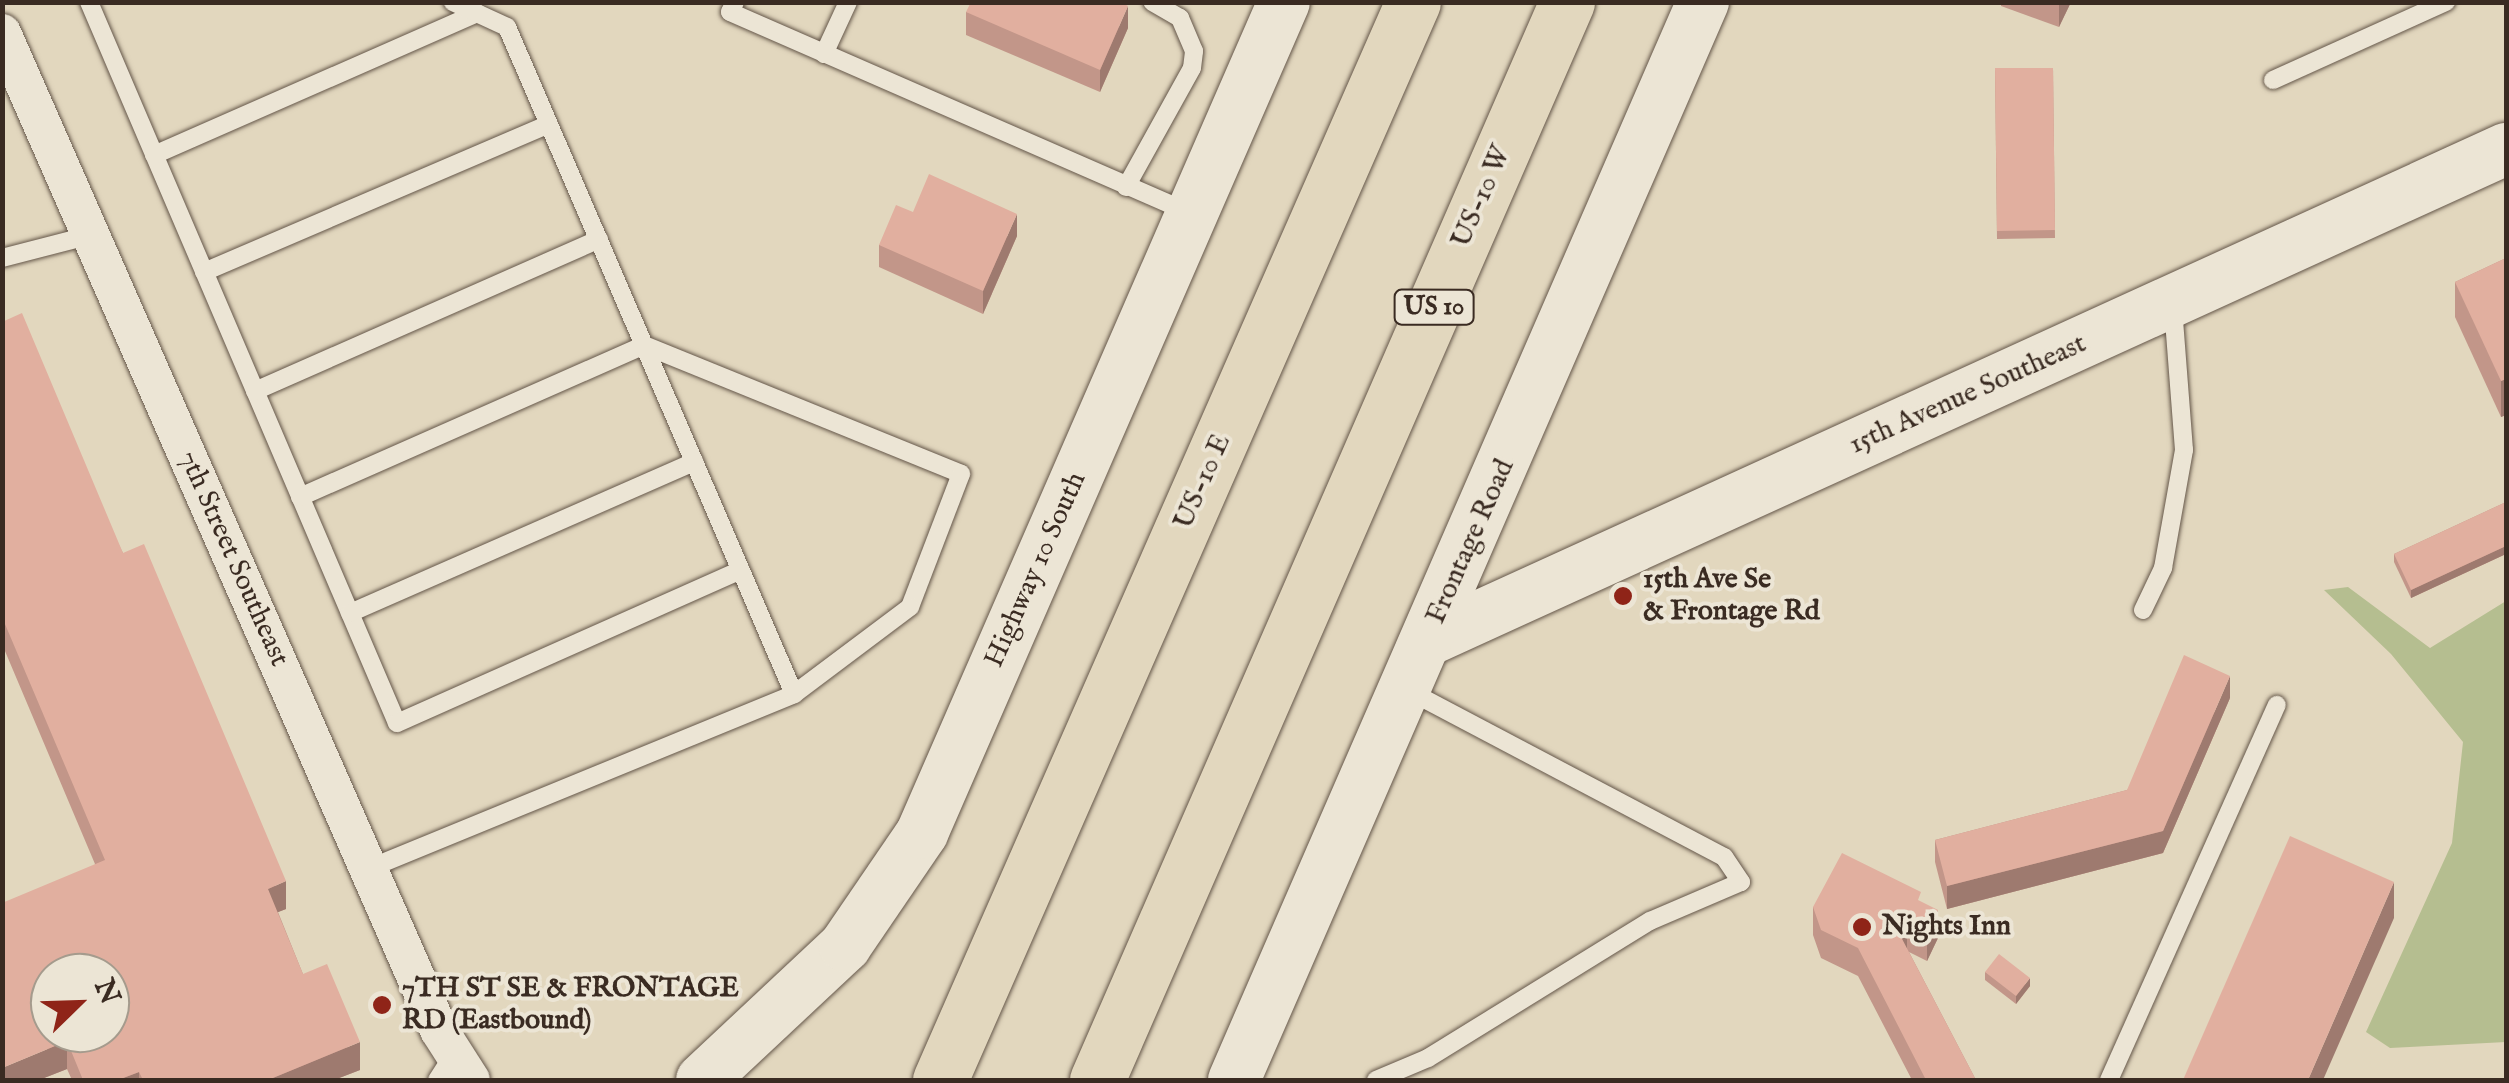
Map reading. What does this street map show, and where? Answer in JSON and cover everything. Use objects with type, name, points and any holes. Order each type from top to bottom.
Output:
[{"type":"highway","name":"US-10 E","points":[[940,1080],[1413,2]]},
{"type":"highway","name":"US-10 W","points":[[1097,1080],[1566,2]]},
{"type":"street","name":"Highway 10 South","points":[[702,1080],[845,946],[922,832],[1284,2]]},
{"type":"street","name":"Frontage Road","points":[[1234,1080],[1703,2]]},
{"type":"street","name":"7th Street Southeast","points":[[2,32],[454,1072]]},
{"type":"street","name":"15th Avenue Southeast","points":[[1428,640],[2506,148]]},
{"type":"lane","points":[[89,2],[397,723],[741,570]]},
{"type":"lane","points":[[453,2],[507,27],[794,694]]},
{"type":"lane","points":[[735,2],[730,12],[1192,214]]},
{"type":"lane","points":[[824,54],[848,2]]},
{"type":"lane","points":[[1126,187],[1192,68],[1194,51],[1180,18],[1152,2]]},
{"type":"lane","points":[[2273,80],[2446,2]]},
{"type":"lane","points":[[154,155],[477,13]]},
{"type":"lane","points":[[204,272],[549,124]]},
{"type":"lane","points":[[2,258],[91,234]]},
{"type":"lane","points":[[255,391],[599,239]]},
{"type":"lane","points":[[2143,610],[2163,568],[2184,450],[2173,302]]},
{"type":"lane","points":[[300,497],[644,345],[962,474],[910,607],[794,694],[368,869]]},
{"type":"lane","points":[[350,613],[694,462]]},
{"type":"lane","points":[[1376,1080],[1428,1058],[1650,921],[1741,882],[1724,857],[1406,689]]},
{"type":"lane","points":[[2110,1080],[2277,705]]},
{"type":"green space","points":[[2348,587],[2430,648],[2506,601],[2506,1042],[2390,1048],[2366,1032],[2452,843],[2463,742],[2391,654],[2324,590]]},
{"type":"building","points":[[971,2],[1121,2],[1128,6],[1100,70],[966,12]]},
{"type":"building","points":[[1995,68],[2053,68],[2055,230],[1997,231]]},
{"type":"building","points":[[929,174],[1017,214],[983,291],[879,245],[896,205],[913,212]]},
{"type":"building","points":[[2506,258],[2506,379],[2501,381],[2455,282]]},
{"type":"building","points":[[22,313],[123,553],[144,544],[286,881],[268,889],[303,974],[327,964],[360,1042],[268,1080],[143,1080],[139,1072],[118,1080],[83,1080],[72,1053],[130,1053],[130,953],[30,953],[30,1053],[38,1053],[2,1068],[2,903],[105,860],[2,617],[2,322]]},
{"type":"building","points":[[2506,502],[2506,546],[2411,590],[2394,554]]},
{"type":"building","points":[[2184,655],[2230,676],[2163,831],[1947,886],[1935,840],[2127,790]]},
{"type":"building","points":[[2290,836],[2394,882],[2308,1080],[2183,1080]]},
{"type":"building","points":[[1842,853],[1921,892],[1918,900],[1938,910],[1927,933],[1907,923],[1900,935],[1976,1080],[1926,1080],[1858,948],[1821,930],[1813,907]]},
{"type":"building","points":[[1999,954],[2030,978],[2016,996],[1985,972]]},
{"type":"place","name":"15th Ave Se & Frontage Rd","points":[[1623,596]]},
{"type":"place","name":"Nights Inn","points":[[1862,927]]},
{"type":"place","name":"7TH ST SE & FRONTAGE RD (Eastbound)","points":[[382,1005]]}]
